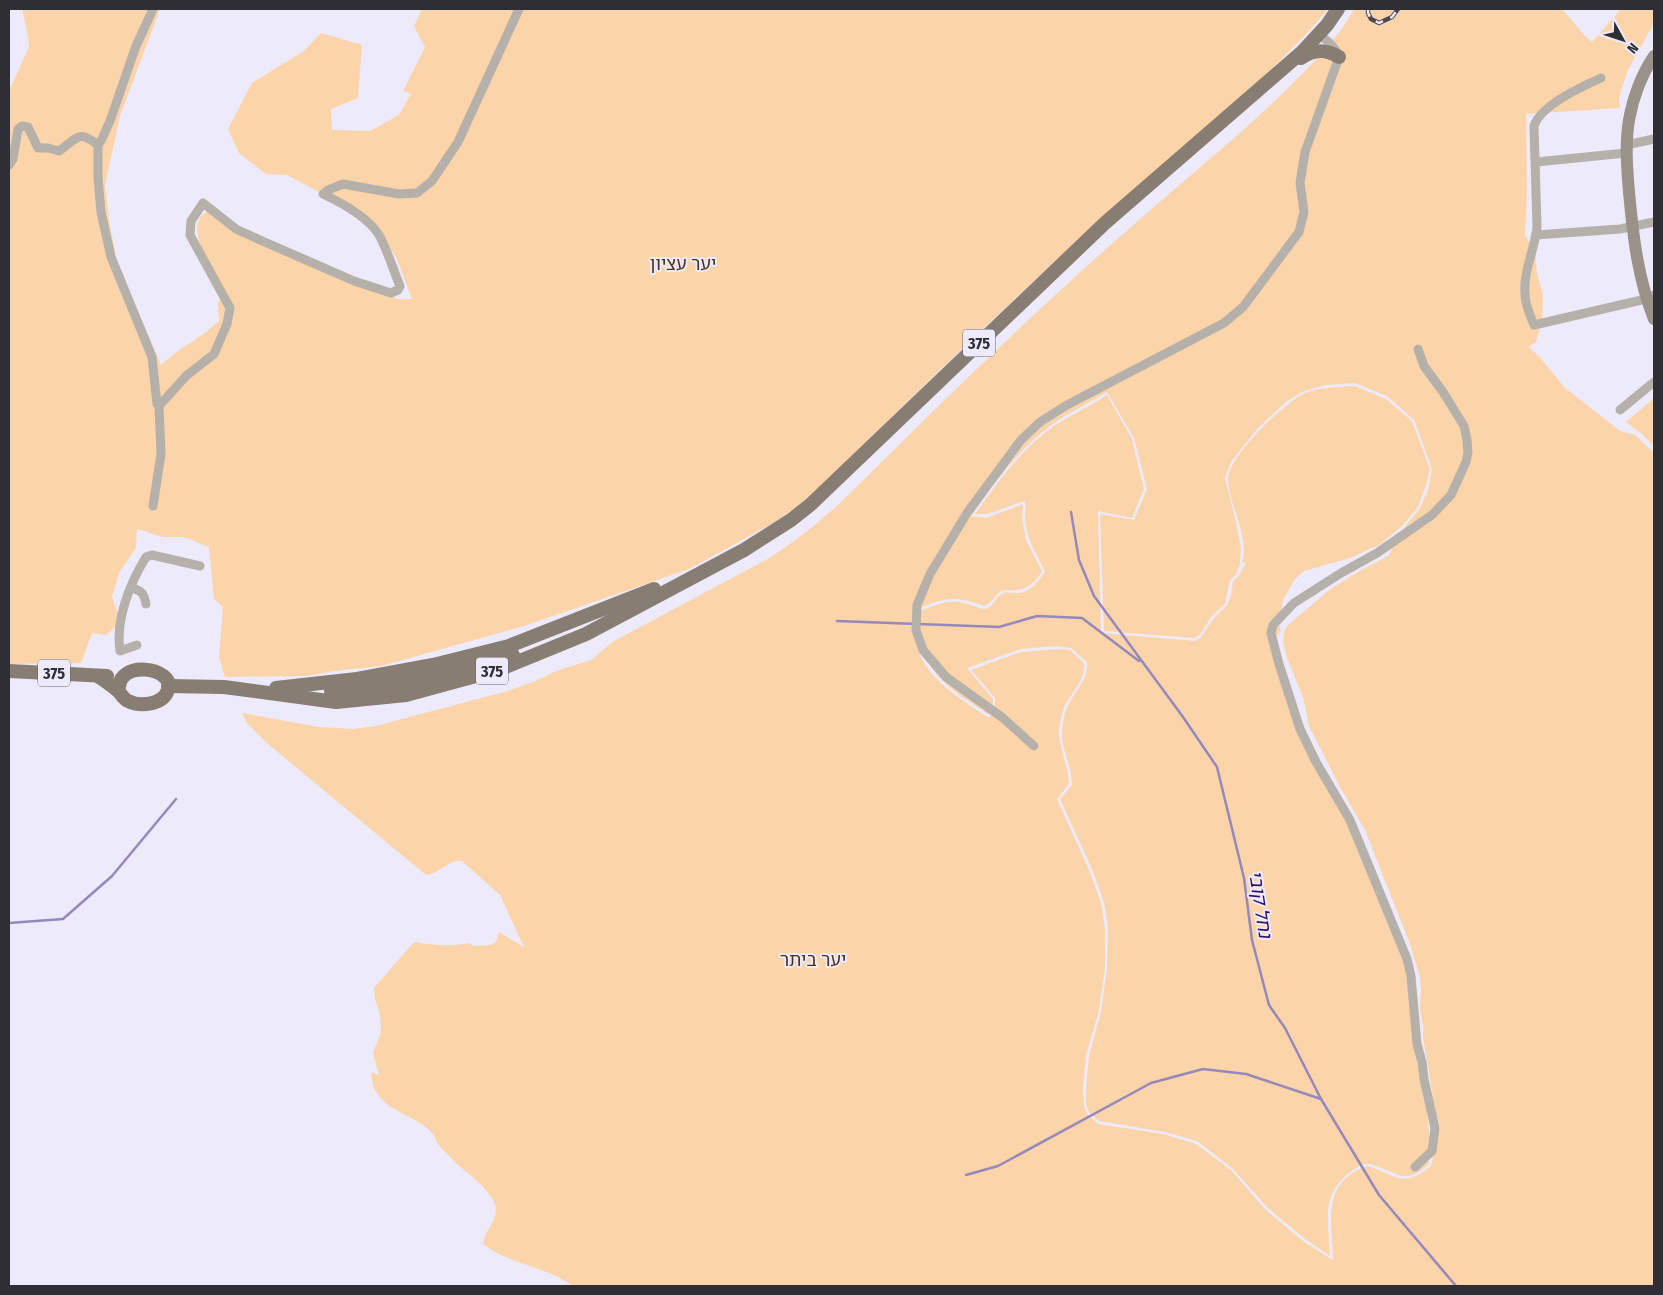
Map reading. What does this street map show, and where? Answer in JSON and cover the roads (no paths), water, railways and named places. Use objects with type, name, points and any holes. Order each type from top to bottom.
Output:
[{"type":"main road","name":"375","points":[[248,691],[273,694],[356,689],[440,676],[586,634],[760,540],[810,505],[1105,223],[1283,69],[1320,34],[1338,9]]},
{"type":"main road","points":[[1283,69],[1315,51],[1323,50],[1339,57]]},
{"type":"main road","points":[[98,676],[128,701],[140,704],[154,703],[164,697],[169,689],[168,686],[224,687],[248,691],[366,678],[433,666],[509,646],[716,564]]},
{"type":"main road","name":"375","points":[[9,671],[98,676],[125,674],[136,670],[152,670],[162,674],[168,681],[168,686]]},
{"type":"main road","points":[[119,692],[120,680],[125,674]]},
{"type":"street","points":[[153,9],[136,46],[110,121],[98,145],[101,212],[111,257],[152,357],[154,384],[157,404],[159,406],[161,454],[153,506]]},
{"type":"street","points":[[159,406],[186,376],[214,354],[230,316],[230,308],[190,235],[191,221],[203,203],[236,229],[354,282],[391,293],[398,290],[400,286],[379,235],[344,204],[323,194],[343,184],[399,194],[417,193],[432,181],[458,142],[519,9]]},
{"type":"street","points":[[1034,746],[1003,718],[946,677],[923,650],[916,630],[917,605],[930,574],[967,513],[1021,440],[1040,422],[1067,405],[1224,322],[1243,307],[1299,232],[1304,212],[1300,183],[1304,152],[1339,57],[1338,52],[1320,34]]},
{"type":"street","points":[[1654,56],[1635,96],[1629,119],[1626,149],[1632,227],[1642,284],[1650,297],[1654,319]]},
{"type":"street","points":[[1600,78],[1577,90],[1539,116],[1534,126],[1536,236],[1525,282],[1526,306],[1534,325],[1650,297]]},
{"type":"street","points":[[9,165],[13,159],[18,129],[22,126],[28,126],[38,148],[59,151],[81,136],[86,136],[98,145]]},
{"type":"street","points":[[1536,162],[1626,149],[1654,139]]},
{"type":"street","points":[[1536,236],[1632,227],[1654,222]]},
{"type":"street","points":[[1415,1167],[1432,1151],[1435,1128],[1417,1044],[1411,976],[1407,959],[1350,820],[1316,762],[1300,729],[1271,633],[1273,625],[1294,603],[1341,572],[1364,561],[1401,537],[1432,515],[1451,495],[1466,462],[1468,453],[1464,426],[1424,366],[1418,349]]},
{"type":"street","points":[[1620,410],[1654,382]]},
{"type":"street","points":[[137,645],[120,651],[118,639],[124,608],[134,576],[146,557],[152,555],[200,566]]},
{"type":"street","points":[[131,588],[140,590],[145,596],[146,604]]},
{"type":"waterway","name":"נחל קובי","points":[[1071,512],[1079,560],[1094,596],[1183,717],[1217,767],[1244,878],[1252,940],[1269,1005],[1285,1028],[1321,1099],[1379,1195],[1456,1286]]},
{"type":"waterway","points":[[837,621],[999,627],[1037,616],[1082,618],[1139,661]]},
{"type":"waterway","points":[[9,923],[63,919],[112,876],[176,799]]},
{"type":"waterway","points":[[966,1175],[998,1166],[1151,1083],[1203,1069],[1246,1074],[1321,1099]]},
{"type":"railway","points":[[1368,9],[1371,19],[1379,23],[1392,17],[1398,9]]},
{"type":"park label","name":"יער עציון","points":[[683,264]]},
{"type":"park label","name":"יער ביתר","points":[[813,960]]}]
